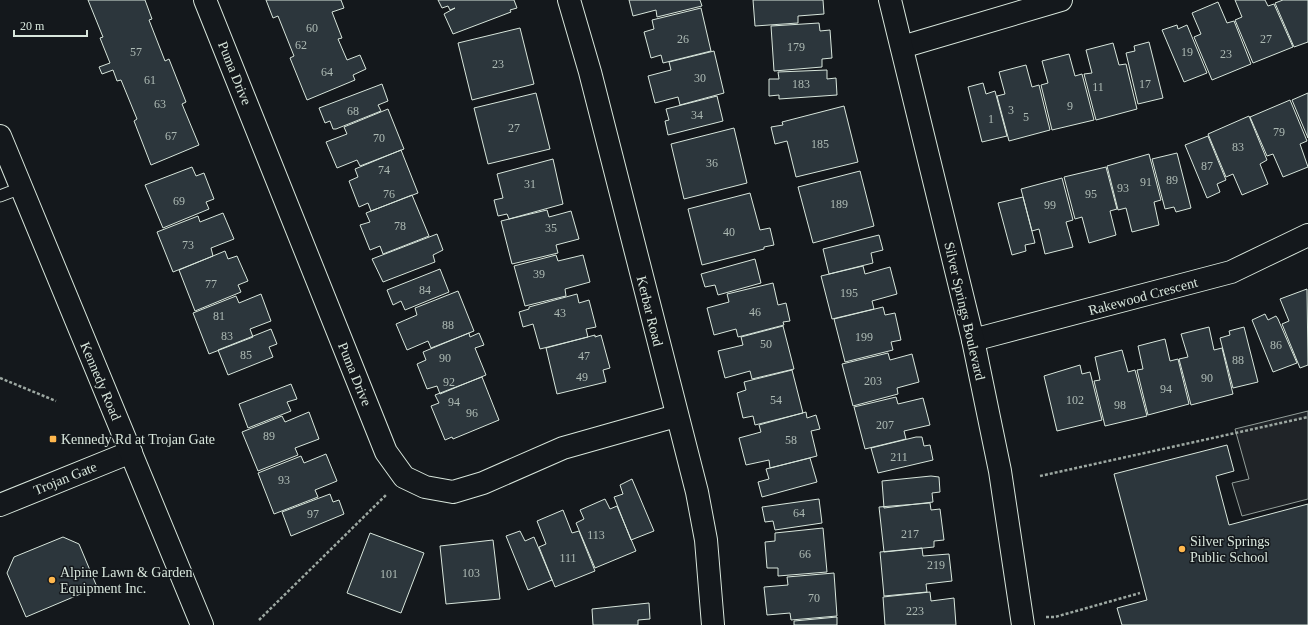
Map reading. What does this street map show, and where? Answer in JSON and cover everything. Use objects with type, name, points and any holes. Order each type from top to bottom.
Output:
[{"type":"street","name":"Puma Drive","points":[[205,0],[386,452],[404,476],[425,487],[453,492],[483,483],[563,448],[676,416]]},
{"type":"street","name":"Kerbar Road","points":[[569,0],[590,72],[676,416],[697,492],[704,533],[713,625]]},
{"type":"street","name":"Silver Springs Boulevard","points":[[890,0],[973,340],[1001,476],[1022,622]]},
{"type":"street","points":[[902,47],[1061,0]]},
{"type":"street","name":"Kennedy Road","points":[[0,136],[202,625]]},
{"type":"street","name":"Rakewood Crescent","points":[[973,340],[1231,272],[1308,236]]},
{"type":"street","name":"Trojan Gate","points":[[0,505],[131,452]]},
{"type":"lane","points":[[0,196],[21,188]]},
{"type":"path","points":[[0,378],[56,401]]},
{"type":"path","points":[[1040,476],[1308,417]]},
{"type":"path","points":[[259,620],[404,476]]},
{"type":"path","points":[[1022,622],[1055,617],[1140,594]]},
{"type":"shaded area","points":[[1308,411],[1308,499],[1242,516],[1232,483],[1249,479],[1235,429]]},
{"type":"building","points":[[88,0],[145,0],[152,19],[149,20],[165,61],[169,59],[186,102],[182,104],[199,145],[151,165],[134,121],[137,119],[121,80],[117,81],[113,70],[102,74],[99,67],[110,63],[100,38],[103,37]]},
{"type":"building","points":[[266,0],[341,0],[344,8],[332,12],[342,38],[338,39],[347,60],[360,55],[366,69],[353,75],[355,80],[307,100],[290,58],[294,56],[278,16],[273,18]]},
{"type":"building","points":[[438,0],[514,0],[517,8],[510,10],[511,12],[453,34],[444,14],[455,8],[450,10],[448,6],[442,8]]},
{"type":"building","points":[[629,0],[700,0],[702,6],[657,17],[656,10],[633,16]]},
{"type":"building","points":[[753,0],[823,0],[824,14],[798,16],[798,23],[755,26]]},
{"type":"building","points":[[1235,0],[1265,0],[1268,6],[1274,4],[1293,47],[1253,63],[1235,20],[1242,17]]},
{"type":"building","points":[[1283,0],[1308,0],[1308,42],[1294,47],[1275,3]]},
{"type":"building","points":[[1218,2],[1227,23],[1234,21],[1251,64],[1212,80],[1194,37],[1201,34],[1192,13]]},
{"type":"building","points":[[701,8],[711,51],[663,63],[661,55],[651,58],[644,32],[654,29],[652,20]]},
{"type":"building","points":[[819,23],[820,31],[830,30],[832,58],[822,59],[822,67],[774,71],[771,26]]},
{"type":"building","points":[[1177,25],[1178,29],[1187,25],[1207,73],[1184,82],[1162,30]]},
{"type":"building","points":[[520,28],[534,84],[472,100],[458,43]]},
{"type":"building","points":[[1149,42],[1163,98],[1138,104],[1126,53],[1135,51],[1134,46]]},
{"type":"building","points":[[1113,43],[1119,65],[1126,64],[1137,109],[1096,120],[1084,74],[1092,73],[1086,50]]},
{"type":"building","points":[[714,51],[724,93],[680,105],[678,97],[655,103],[648,76],[671,70],[669,62]]},
{"type":"building","points":[[1069,54],[1075,76],[1082,74],[1094,120],[1052,130],[1041,85],[1048,83],[1042,61]]},
{"type":"building","points":[[1026,65],[1032,87],[1039,85],[1050,130],[1009,141],[997,96],[1005,94],[999,72]]},
{"type":"building","points":[[827,70],[827,79],[836,78],[837,95],[779,99],[779,95],[769,96],[769,79],[779,79],[778,72]]},
{"type":"building","points":[[983,83],[986,94],[995,91],[1007,136],[982,142],[968,87]]},
{"type":"building","points":[[382,84],[388,101],[378,105],[381,111],[336,129],[333,129],[330,121],[325,123],[319,108]]},
{"type":"building","points":[[536,93],[550,149],[488,164],[474,108]]},
{"type":"building","points":[[1308,93],[1308,138],[1292,100]]},
{"type":"building","points":[[717,96],[723,121],[668,135],[665,121],[669,120],[666,109]]},
{"type":"building","points":[[1290,100],[1307,141],[1300,144],[1308,167],[1283,177],[1273,154],[1267,156],[1250,117]]},
{"type":"building","points":[[844,106],[858,162],[796,177],[787,141],[775,144],[771,127],[783,125],[782,122]]},
{"type":"building","points":[[388,109],[404,149],[360,166],[357,160],[337,168],[326,142],[347,134],[344,127]]},
{"type":"building","points":[[1249,116],[1267,160],[1260,164],[1268,184],[1242,195],[1233,174],[1226,177],[1208,134]]},
{"type":"building","points":[[734,128],[747,183],[684,199],[671,144]]},
{"type":"building","points":[[1208,136],[1226,180],[1217,184],[1220,192],[1207,198],[1185,145]]},
{"type":"building","points":[[401,150],[418,193],[371,211],[368,203],[359,207],[349,181],[358,177],[355,169]]},
{"type":"building","points":[[1177,153],[1191,208],[1176,212],[1174,207],[1165,209],[1152,159]]},
{"type":"building","points":[[1149,154],[1161,200],[1154,202],[1159,225],[1132,232],[1126,208],[1118,210],[1107,166]]},
{"type":"building","points":[[553,159],[563,204],[509,219],[507,214],[498,216],[494,200],[503,198],[497,174]]},
{"type":"building","points":[[192,167],[196,176],[204,173],[214,199],[206,202],[209,209],[163,228],[145,185]]},
{"type":"building","points":[[1106,167],[1117,209],[1110,211],[1116,235],[1089,243],[1082,217],[1075,219],[1064,177]]},
{"type":"building","points":[[860,171],[874,226],[813,243],[798,187]]},
{"type":"building","points":[[1062,178],[1073,220],[1066,222],[1073,247],[1045,254],[1039,229],[1032,231],[1021,189]]},
{"type":"building","points":[[750,193],[760,230],[770,228],[774,245],[702,265],[688,209]]},
{"type":"building","points":[[412,195],[429,236],[383,254],[380,246],[370,250],[360,225],[370,222],[366,213]]},
{"type":"building","points":[[1023,197],[1035,243],[1025,245],[1026,251],[1012,255],[998,203]]},
{"type":"building","points":[[547,210],[549,217],[571,211],[579,239],[556,245],[558,253],[512,264],[501,221]]},
{"type":"building","points":[[223,213],[234,239],[211,248],[213,256],[173,272],[157,232],[198,216],[200,222]]},
{"type":"building","points":[[437,234],[443,250],[433,255],[435,262],[383,282],[372,259]]},
{"type":"building","points":[[879,235],[883,250],[871,253],[873,263],[829,274],[823,249]]},
{"type":"building","points":[[225,251],[228,259],[237,256],[248,281],[238,285],[241,292],[195,311],[179,270]]},
{"type":"building","points":[[556,255],[558,261],[583,255],[590,282],[565,289],[566,296],[525,306],[514,266]]},
{"type":"building","points":[[755,259],[761,283],[718,295],[715,285],[705,287],[701,274]]},
{"type":"building","points":[[863,266],[865,274],[890,267],[897,294],[872,301],[874,309],[832,319],[821,276]]},
{"type":"building","points":[[440,269],[449,292],[405,310],[401,301],[393,305],[387,290]]},
{"type":"building","points":[[773,283],[778,305],[786,303],[790,321],[783,322],[784,325],[738,337],[736,329],[714,335],[707,308],[729,302],[727,294]]},
{"type":"building","points":[[1307,289],[1308,365],[1300,368],[1282,324],[1289,321],[1280,299]]},
{"type":"building","points":[[458,291],[474,331],[431,348],[428,341],[407,350],[396,324],[417,315],[415,308]]},
{"type":"building","points":[[261,294],[271,321],[250,329],[253,337],[209,354],[193,313],[236,296],[239,303]]},
{"type":"building","points":[[577,294],[579,303],[589,300],[596,327],[586,329],[588,337],[540,349],[533,324],[523,327],[519,312],[529,309],[529,307]]},
{"type":"building","points":[[883,307],[885,315],[895,313],[901,340],[891,342],[893,350],[845,362],[834,319]]},
{"type":"building","points":[[1265,314],[1268,320],[1276,316],[1278,319],[1297,363],[1273,372],[1252,320]]},
{"type":"building","points":[[783,326],[794,369],[752,379],[750,371],[725,378],[718,351],[743,345],[741,337]]},
{"type":"building","points":[[1209,327],[1214,350],[1222,348],[1233,394],[1191,405],[1179,359],[1188,357],[1181,334]]},
{"type":"building","points":[[1244,327],[1258,382],[1233,388],[1220,338],[1230,335],[1229,331]]},
{"type":"building","points":[[271,329],[277,344],[269,347],[273,357],[228,375],[218,350]]},
{"type":"building","points":[[469,333],[470,337],[479,333],[484,345],[475,348],[486,375],[440,394],[437,386],[427,389],[417,364],[426,360],[423,352]]},
{"type":"building","points":[[595,335],[595,337],[601,335],[610,368],[603,370],[606,382],[557,394],[546,348]]},
{"type":"building","points":[[1165,339],[1170,361],[1178,359],[1189,404],[1148,415],[1137,370],[1143,369],[1138,346]]},
{"type":"building","points":[[1122,350],[1128,372],[1135,370],[1147,416],[1105,426],[1094,381],[1100,380],[1095,357]]},
{"type":"building","points":[[888,353],[890,360],[912,354],[919,382],[897,388],[898,394],[853,406],[842,364]]},
{"type":"building","points":[[1080,365],[1082,374],[1090,372],[1102,420],[1057,431],[1044,376]]},
{"type":"building","points":[[792,370],[803,413],[755,425],[753,416],[743,418],[737,393],[746,390],[744,382]]},
{"type":"building","points":[[482,377],[499,420],[453,439],[452,437],[445,440],[431,406],[439,403],[435,395]]},
{"type":"building","points":[[291,384],[297,399],[287,402],[291,411],[248,428],[239,404]]},
{"type":"building","points":[[896,397],[898,404],[923,398],[930,425],[904,431],[906,439],[865,449],[854,407]]},
{"type":"building","points":[[309,412],[319,439],[295,448],[298,455],[258,471],[242,432],[282,416],[285,422]]},
{"type":"building","points":[[806,412],[807,418],[816,415],[820,429],[811,431],[817,456],[770,468],[769,460],[746,465],[739,438],[761,432],[759,425]]},
{"type":"building","points":[[916,437],[922,437],[924,446],[930,445],[933,460],[878,473],[871,448]]},
{"type":"building","points":[[1227,445],[1234,471],[1216,476],[1229,525],[1308,504],[1308,625],[1122,625],[1117,608],[1147,600],[1114,474]]},
{"type":"building","points":[[326,454],[337,481],[315,490],[318,497],[274,514],[258,473],[301,456],[304,463]]},
{"type":"building","points":[[810,458],[817,482],[762,497],[758,482],[769,479],[766,469]]},
{"type":"building","points":[[931,476],[939,477],[940,492],[932,493],[933,502],[884,508],[882,481]]},
{"type":"building","points":[[632,479],[654,531],[631,540],[614,497],[623,494],[620,485]]},
{"type":"building","points":[[330,494],[333,502],[339,500],[344,514],[291,536],[282,512]]},
{"type":"building","points":[[605,499],[610,509],[617,506],[636,551],[595,568],[576,523],[584,519],[580,510]]},
{"type":"building","points":[[819,499],[822,523],[775,530],[773,521],[765,522],[762,507]]},
{"type":"building","points":[[930,503],[931,510],[940,509],[944,540],[934,541],[934,547],[884,552],[879,507]]},
{"type":"building","points":[[563,510],[572,533],[579,531],[595,571],[555,587],[539,547],[546,544],[537,521]]},
{"type":"building","points":[[823,528],[827,572],[778,576],[778,568],[767,568],[765,542],[775,541],[775,533]]},
{"type":"building","points":[[520,531],[525,541],[534,537],[552,580],[528,590],[506,536]]},
{"type":"building","points":[[370,533],[424,553],[401,613],[347,593]]},
{"type":"building","name":"Alpine Lawn & Garden Equipment Inc.","points":[[63,537],[79,544],[97,587],[26,617],[7,573],[14,557]]},
{"type":"building","points":[[493,540],[500,599],[446,604],[440,546]]},
{"type":"building","points":[[922,548],[923,556],[949,554],[952,581],[926,584],[927,592],[884,596],[880,552]]},
{"type":"building","points":[[834,573],[837,616],[791,620],[790,613],[767,615],[764,587],[788,585],[787,577]]},
{"type":"building","points":[[930,592],[931,601],[954,598],[956,625],[885,625],[883,597]]},
{"type":"building","points":[[649,603],[650,619],[638,620],[638,625],[593,625],[592,609]]},
{"type":"building","points":[[837,617],[837,625],[794,625],[794,621]]},
{"type":"place","name":"Kennedy Rd at Trojan Gate","points":[[53,439]]},
{"type":"place","name":"Silver Springs Public School","points":[[1182,549]]},
{"type":"place","name":"Alpine Lawn & Garden Equipment Inc.","points":[[52,580]]}]
